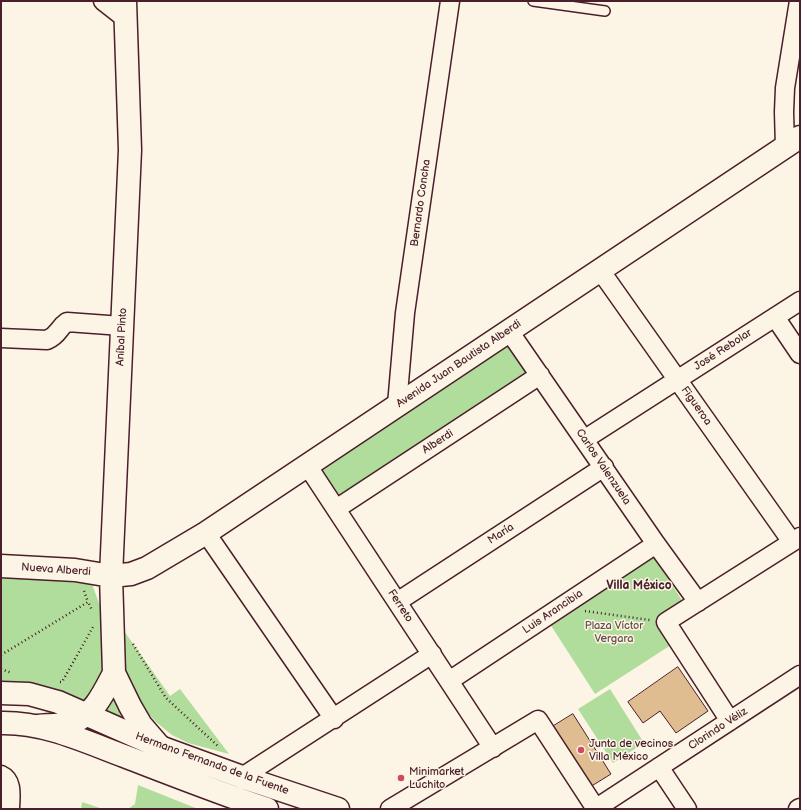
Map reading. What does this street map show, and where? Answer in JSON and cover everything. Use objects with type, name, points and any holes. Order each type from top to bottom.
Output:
[{"type":"main road","name":"Aníbal Pinto","points":[[125,10],[130,150],[111,576],[105,622],[114,673],[141,725],[160,747]]},
{"type":"main road","name":"Avenida Juan Bautista Alberdi","points":[[111,576],[131,574],[147,568],[206,533],[600,270],[795,142]]},
{"type":"main road","name":"Nueva Alberdi","points":[[1,566],[75,570],[111,576]]},
{"type":"main road","points":[[1,723],[16,722],[38,726],[72,722],[87,715],[102,695],[114,673]]},
{"type":"main road","points":[[1,693],[29,694],[58,702],[87,715]]},
{"type":"main road","name":"Hermano Fernando de la Fuente","points":[[87,715],[160,747],[242,777],[338,809]]},
{"type":"main road","name":"Hermano Fernando de la Fuente","points":[[38,726],[67,734],[267,809]]},
{"type":"street","points":[[103,1],[125,10]]},
{"type":"street","name":"Bernardo Concha","points":[[397,405],[405,313],[450,1]]},
{"type":"street","points":[[795,142],[784,112],[785,88],[800,1]]},
{"type":"street","name":"Figueroa","points":[[600,270],[678,380],[796,539]]},
{"type":"street","name":"José Rebolar","points":[[585,439],[800,301]]},
{"type":"street","points":[[775,317],[800,354]]},
{"type":"street","points":[[1,338],[47,340],[54,337],[67,322],[122,326]]},
{"type":"street","name":"Carlos Valenzuela","points":[[509,331],[585,439],[656,544],[698,602]]},
{"type":"street","name":"Alberdi","points":[[336,509],[540,375]]},
{"type":"street","name":"Ferreto","points":[[307,465],[493,748]]},
{"type":"street","name":"María","points":[[397,602],[604,467]]},
{"type":"street","points":[[206,533],[334,719]]},
{"type":"street","points":[[730,721],[666,622],[796,539]]},
{"type":"street","name":"Luis Arancibia","points":[[449,681],[656,544]]},
{"type":"street","points":[[242,777],[334,719],[432,654]]},
{"type":"street","name":"Clorindo Véliz","points":[[596,809],[800,675]]},
{"type":"street","points":[[390,809],[538,720],[596,809]]},
{"type":"street","points":[[659,767],[687,809]]},
{"type":"street","points":[[1,775],[4,776],[10,786],[10,809]]},
{"type":"lane","points":[[533,1],[605,11]]},
{"type":"path","points":[[1,655],[88,602],[105,622],[122,627],[166,698],[219,748]]},
{"type":"path","points":[[560,607],[666,622]]},
{"type":"path","points":[[55,681],[62,682],[105,622]]},
{"type":"path","points":[[1,669],[16,674]]},
{"type":"green space","points":[[507,341],[531,372],[338,498],[318,468]]},
{"type":"green space","name":"Plaza Víctor Vergara","points":[[654,557],[683,602],[655,620],[671,645],[595,694],[550,624]]},
{"type":"green space","points":[[1,576],[92,584],[106,622],[103,681],[87,708],[1,686]]},
{"type":"green space","points":[[122,628],[170,696],[180,689],[229,754],[188,743],[172,735],[156,722],[143,708],[122,666]]},
{"type":"green space","points":[[610,689],[644,743],[613,763],[578,709]]},
{"type":"green space","points":[[112,691],[140,731],[99,712]]},
{"type":"green space","points":[[138,785],[198,809],[128,809],[135,804]]},
{"type":"green space","points":[[82,802],[103,809],[81,809]]},
{"type":"building","points":[[678,667],[708,711],[676,733],[660,711],[643,723],[628,702]]},
{"type":"building","name":"Junta de vecinos Villa México","points":[[573,714],[611,774],[590,787],[552,727]]},
{"type":"place","name":"Junta de vecinos Villa México","points":[[581,750]]},
{"type":"place","name":"Minimarket Luchito","points":[[401,778]]},
{"type":"district","name":"Villa México","points":[[639,586]]}]
